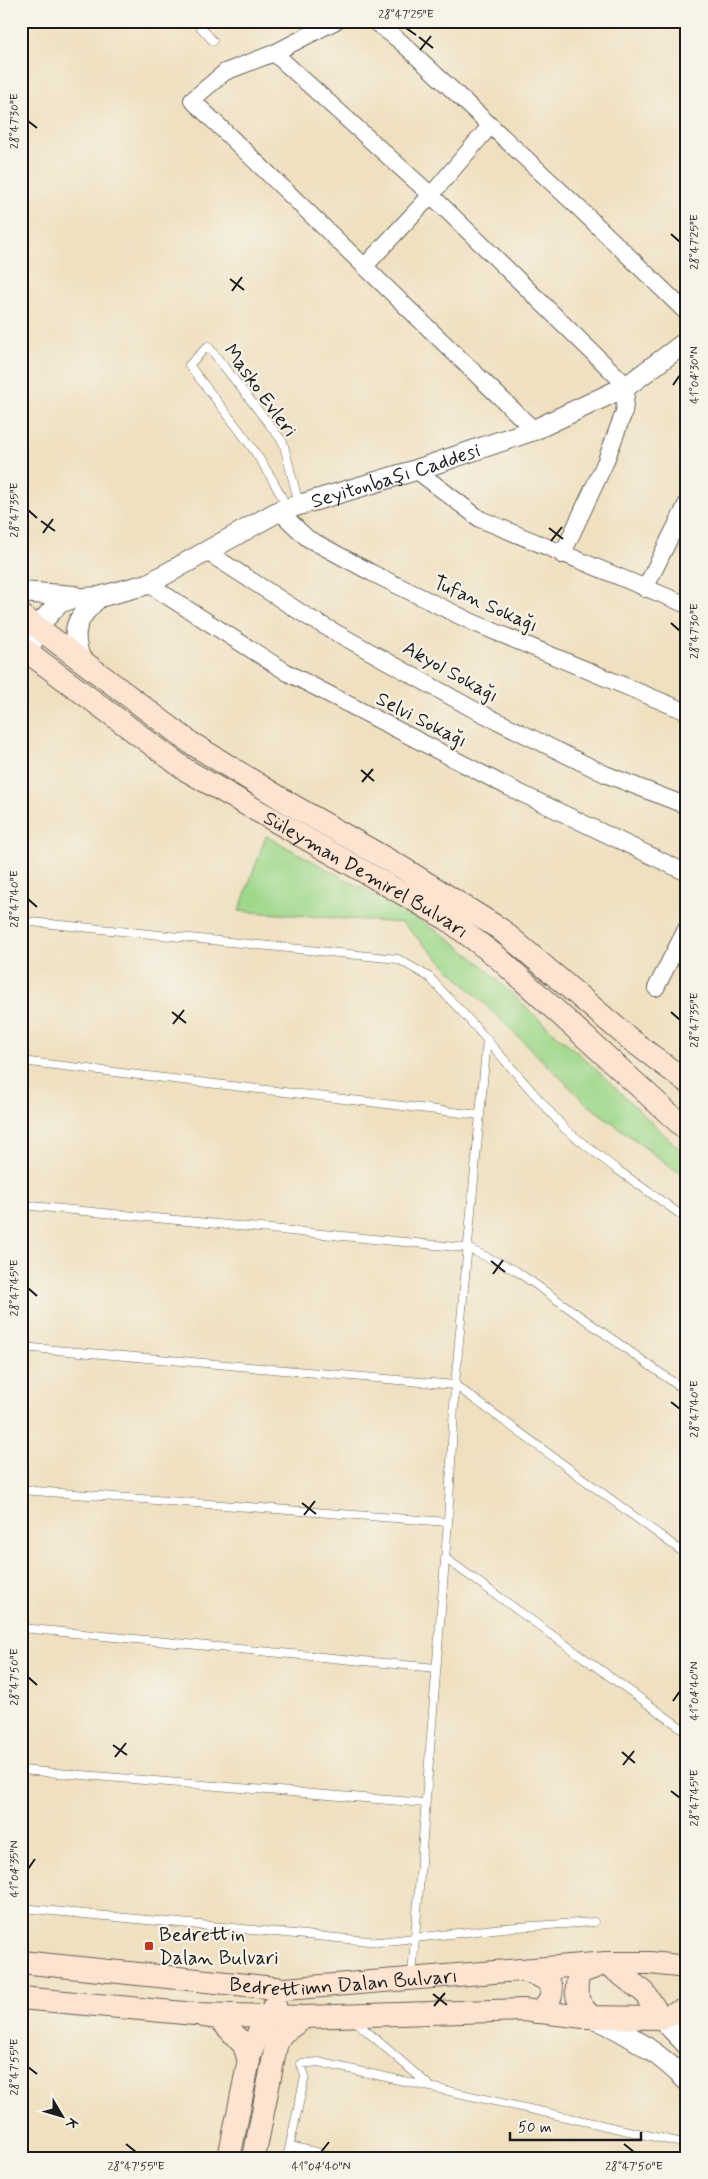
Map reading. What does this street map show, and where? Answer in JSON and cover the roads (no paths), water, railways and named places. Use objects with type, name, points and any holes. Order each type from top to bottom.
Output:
[{"type":"main road","name":"Süleyman Demirel Bulvarı","points":[[29,621],[192,743],[290,804],[404,869],[500,929],[631,1040],[687,1082]]},
{"type":"main road","name":"Süleyman Demirel Bulvarı","points":[[25,650],[186,770],[411,898],[473,938],[496,956],[687,1130]]},
{"type":"main road","name":"Bedrettimn Dalan Bulvarı","points":[[21,1962],[285,1989],[606,1963],[650,1963],[687,1967]]},
{"type":"main road","points":[[592,2017],[581,2007],[576,1989],[579,1974],[606,1963],[644,1992],[661,2018],[687,2008]]},
{"type":"main road","points":[[521,1970],[539,1976],[548,1982],[551,1989],[548,2003],[544,2009],[537,2012]]},
{"type":"main road","points":[[229,2158],[249,2061],[261,2026],[285,1989]]},
{"type":"main road","name":"Bedrettimn Dalan Bulvarı","points":[[21,1998],[195,2014],[305,2017],[523,2010],[592,2017],[661,2018]]},
{"type":"main road","points":[[195,2014],[219,2018],[244,2045],[249,2061]]},
{"type":"main road","points":[[254,2158],[276,2046],[281,2034],[305,2017]]},
{"type":"street","points":[[336,21],[274,53],[226,72],[192,100],[534,430]]},
{"type":"street","points":[[374,21],[401,42],[687,313]]},
{"type":"street","points":[[274,53],[431,195],[627,386],[624,412],[604,464],[562,555]]},
{"type":"street","points":[[365,266],[431,195],[490,126]]},
{"type":"street","name":"Seyitonbaşı Caddesi","points":[[25,650],[29,621],[59,603],[70,599],[99,597],[148,584],[288,508],[416,470],[534,430],[627,386],[687,341]]},
{"type":"street","points":[[416,470],[480,520],[687,605]]},
{"type":"street","points":[[645,589],[687,503]]},
{"type":"street","name":"Tufan Sokağı","points":[[288,508],[307,538],[372,573],[472,622],[687,712]]},
{"type":"street","name":"Akyol Sokağı","points":[[207,552],[308,617],[471,708],[605,774],[687,806]]},
{"type":"street","name":"Selvi Sokağı","points":[[148,584],[288,673],[506,786],[687,874]]},
{"type":"street","name":"Seyitonbaşı Caddesi","points":[[21,592],[99,597]]},
{"type":"street","points":[[81,660],[76,646],[77,626],[80,616],[99,597]]},
{"type":"street","points":[[656,988],[687,927]]},
{"type":"street","points":[[592,2017],[619,2029],[649,2049],[687,2081]]},
{"type":"street","points":[[661,2018],[687,2045]]},
{"type":"lane","points":[[195,21],[213,41]]},
{"type":"lane","name":"Masko Evleri","points":[[208,346],[283,442],[288,508],[263,462],[189,366],[208,346]]},
{"type":"lane","points":[[21,921],[398,959],[429,977],[565,1129],[615,1168],[687,1218]]},
{"type":"lane","points":[[412,1979],[448,1522],[455,1385],[486,1039]]},
{"type":"lane","points":[[21,1061],[479,1115]]},
{"type":"lane","points":[[21,1205],[467,1248],[515,1270],[687,1392]]},
{"type":"lane","points":[[21,1347],[455,1385],[687,1554]]},
{"type":"lane","points":[[21,1490],[448,1522]]},
{"type":"lane","points":[[445,1558],[687,1732]]},
{"type":"lane","points":[[21,1628],[436,1668]]},
{"type":"lane","points":[[21,1770],[425,1804]]},
{"type":"lane","points":[[21,1908],[379,1942],[503,1928],[594,1922]]},
{"type":"lane","points":[[350,2016],[432,2088]]},
{"type":"lane","points":[[287,2158],[305,2076],[301,2064],[318,2062],[687,2144]]},
{"type":"lane","points":[[290,2146],[341,2158]]},
{"type":"place","name":"Bedrettin Dalan Bulvari","points":[[149,1946]]}]
